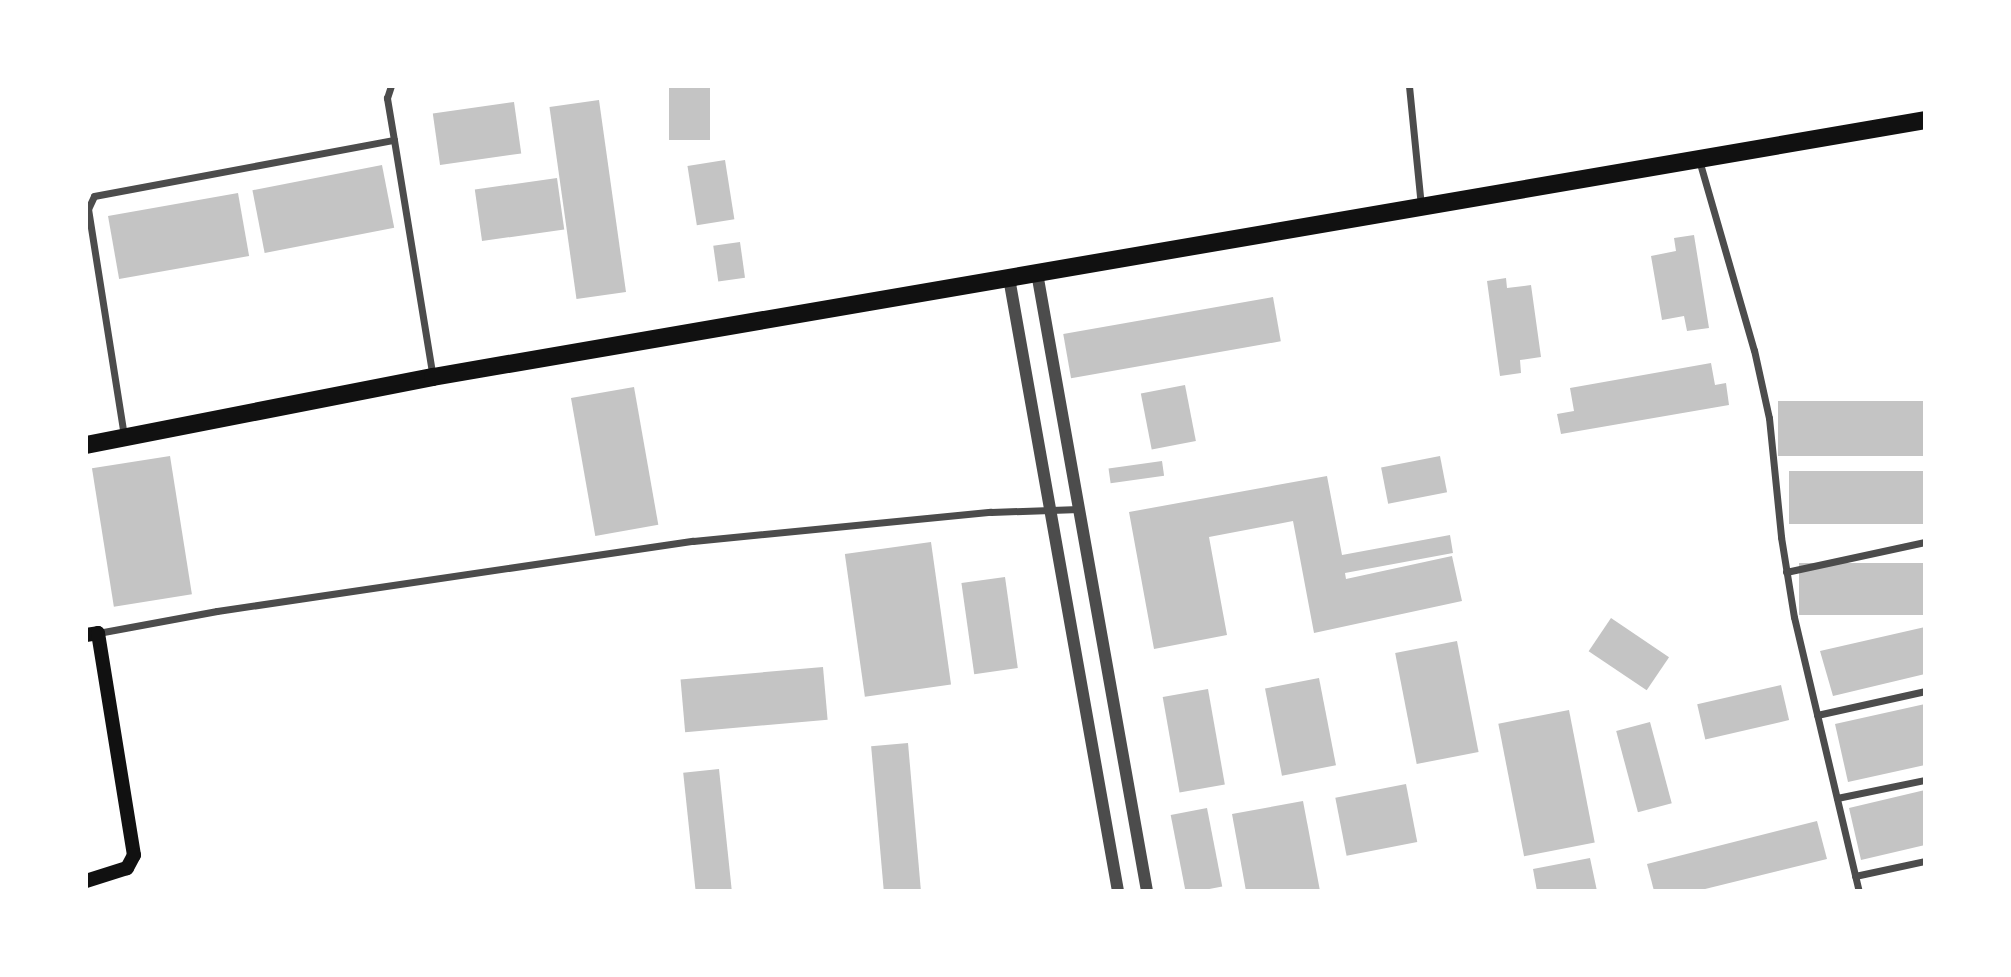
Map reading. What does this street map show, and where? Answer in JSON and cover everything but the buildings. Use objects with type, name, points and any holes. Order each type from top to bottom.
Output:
[{"type":"main road","points":[[86,445],[433,377],[1925,120]]},
{"type":"main road","points":[[86,881],[127,868],[134,855],[92,634]]},
{"type":"street","points":[[391,86],[387,98],[433,377]]},
{"type":"street","points":[[1409,86],[1421,207]]},
{"type":"street","points":[[125,437],[88,209],[93,196],[394,140]]},
{"type":"street","points":[[1699,160],[1754,350],[1769,418],[1786,572],[1859,891]]},
{"type":"street","points":[[1037,273],[1147,891]]},
{"type":"street","points":[[1009,278],[1118,891]]},
{"type":"street","points":[[92,634],[217,611],[693,541],[991,512],[1080,509]]},
{"type":"street","points":[[1786,572],[1925,542]]},
{"type":"street","points":[[1817,715],[1925,691]]},
{"type":"street","points":[[1837,799],[1925,780]]},
{"type":"street","points":[[1855,876],[1925,860]]}]
